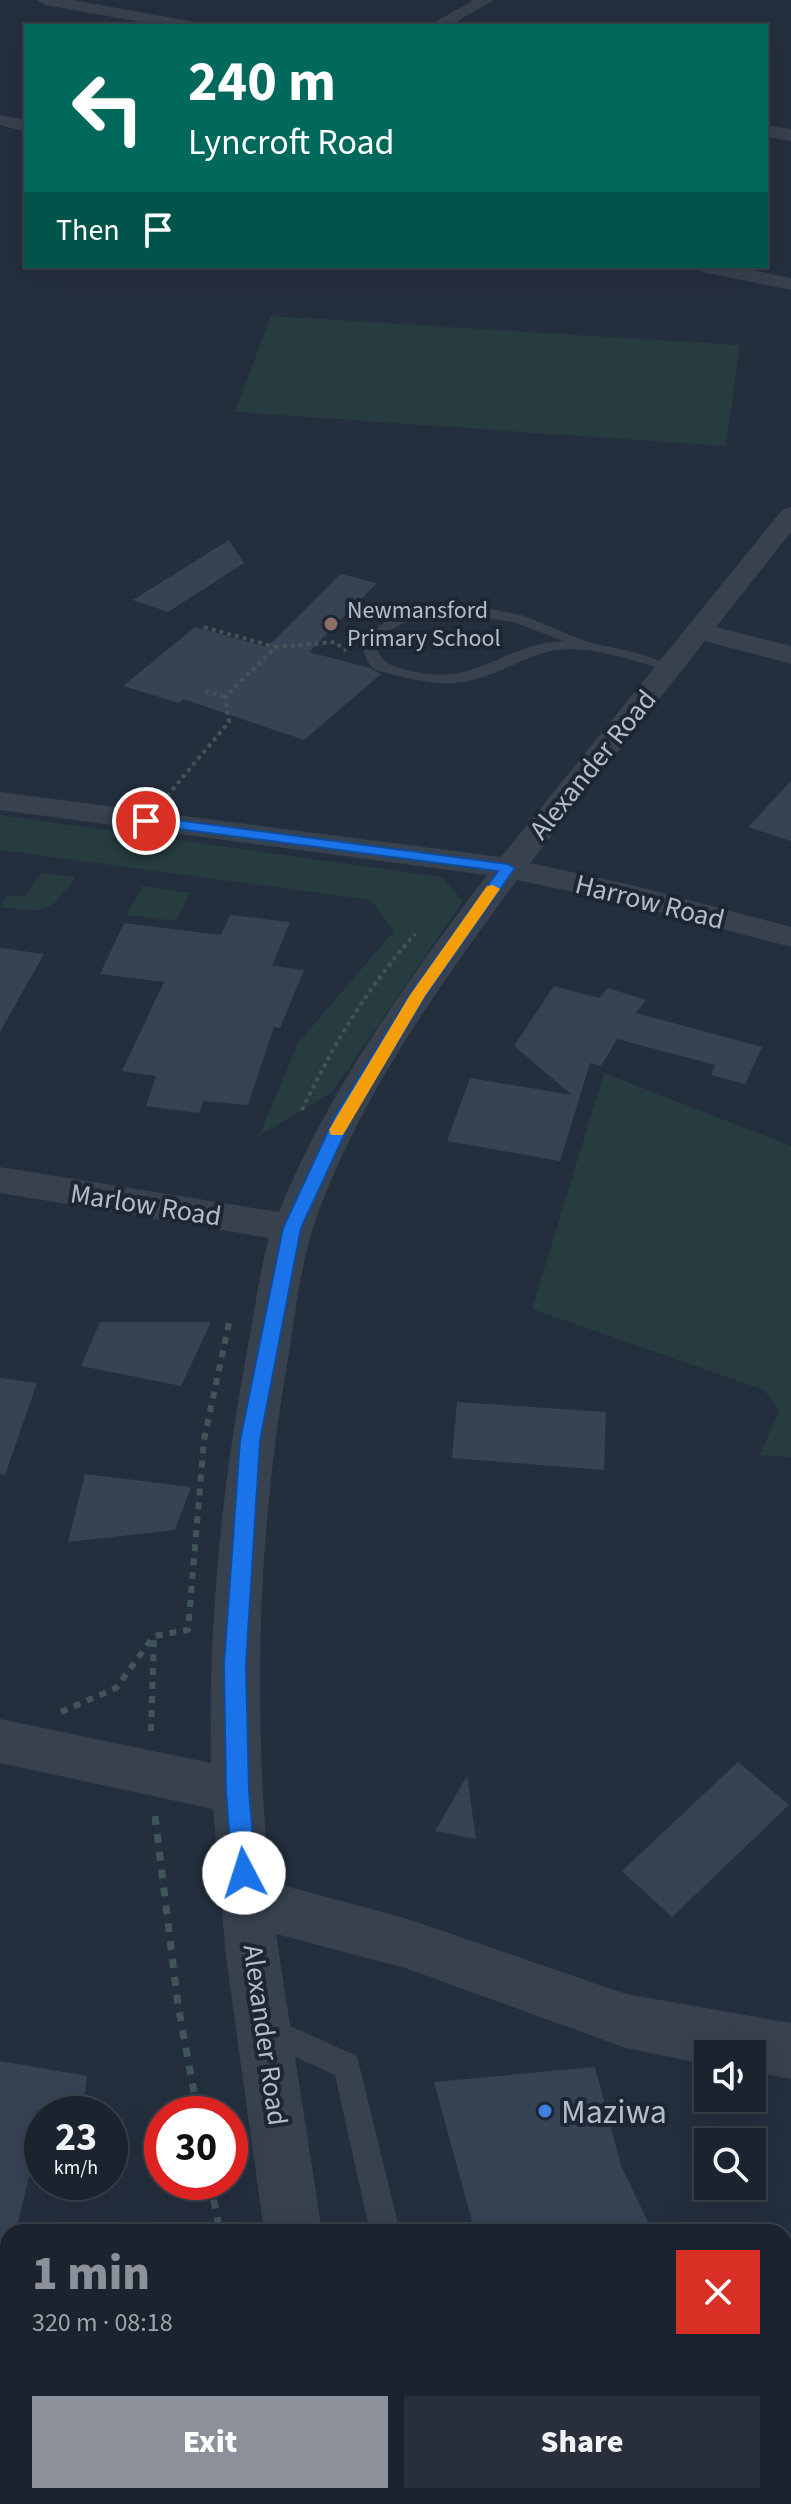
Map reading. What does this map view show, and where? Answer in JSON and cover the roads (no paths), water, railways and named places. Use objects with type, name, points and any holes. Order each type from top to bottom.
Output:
[{"type":"street","points":[[45,0],[179,24]]},
{"type":"street","points":[[440,24],[486,0]]},
{"type":"street","points":[[0,120],[24,126]]},
{"type":"street","points":[[768,131],[791,135]]},
{"type":"street","points":[[712,268],[791,284]]},
{"type":"street","name":"Alexander Road","points":[[292,2224],[247,1901],[237,1791],[235,1665],[250,1441],[292,1228],[344,1116],[418,995],[508,868],[604,745],[701,632],[791,515]]},
{"type":"street","points":[[701,632],[791,655]]},
{"type":"street","name":"Harrow Road","points":[[0,801],[508,868],[632,895],[791,937]]},
{"type":"street","name":"Marlow Road","points":[[0,1180],[292,1228]]},
{"type":"street","points":[[0,1741],[237,1791]]},
{"type":"street","points":[[247,1901],[405,1943],[626,2021],[791,2051]]},
{"type":"lane","points":[[585,647],[534,623],[472,612],[437,611],[413,615],[381,628],[369,646],[374,661],[380,667],[448,681],[469,676],[527,652],[559,646],[585,647],[671,667]]},
{"type":"lane","points":[[265,2028],[347,2066],[383,2224]]},
{"type":"place","name":"Newmansford Primary School","points":[[331,624]]},
{"type":"place","name":"Maziwa","points":[[545,2111]]}]
